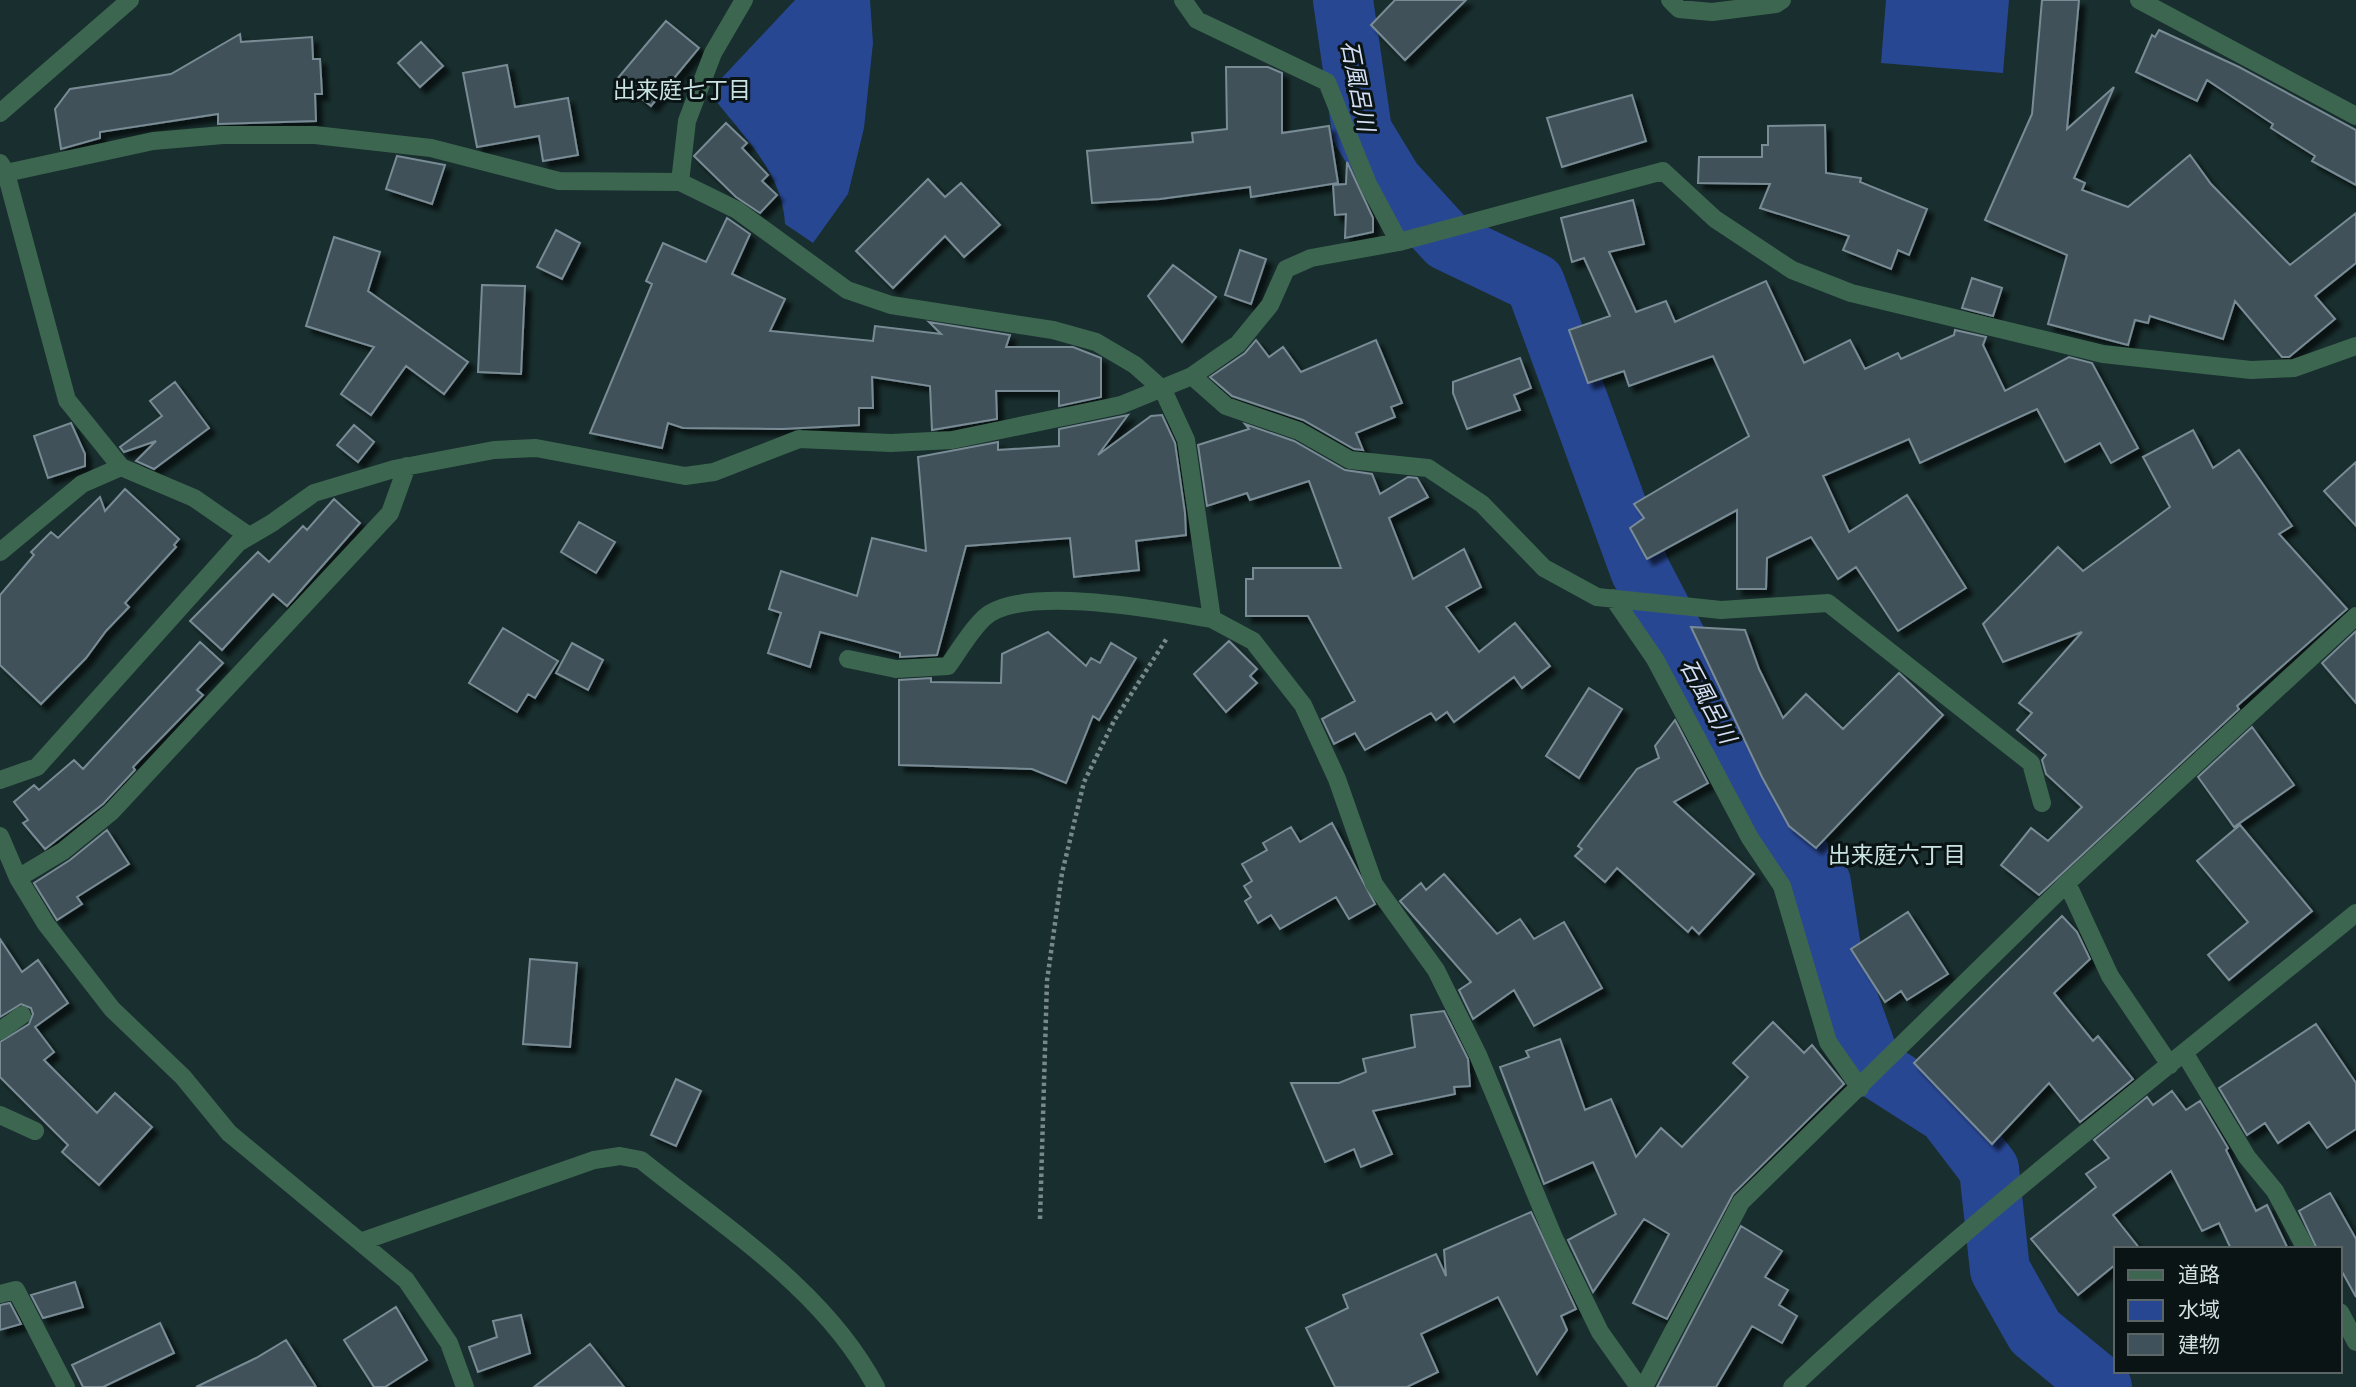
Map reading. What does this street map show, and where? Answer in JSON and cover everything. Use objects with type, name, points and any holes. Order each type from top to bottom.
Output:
[{"type":"street","points":[[0,113],[130,0]]},
{"type":"street","points":[[680,182],[687,121],[713,53],[744,0]]},
{"type":"street","points":[[1183,0],[1197,20],[1327,82],[1368,184],[1404,240]]},
{"type":"street","points":[[1670,0],[1679,9],[1712,12],[1776,4],[1782,0]]},
{"type":"street","points":[[2139,0],[2356,116]]},
{"type":"street","points":[[249,536],[194,498],[121,467],[67,400],[3,168],[153,141],[223,135],[315,135],[431,148],[559,181],[680,182],[737,210],[847,290],[891,305],[1053,330],[1096,342],[1135,365],[1163,390],[1186,440],[1212,619]]},
{"type":"street","points":[[0,780],[37,767],[238,542],[314,493],[407,466],[494,450],[536,448],[685,476],[715,472],[799,439],[891,443],[952,440],[1121,405],[1192,376],[1238,344],[1270,305],[1286,269],[1311,258],[1404,240],[1663,171],[1715,219],[1792,270],[1852,293],[2103,354],[2238,368],[2294,369],[2356,346]]},
{"type":"street","points":[[1192,376],[1226,406],[1299,430],[1350,460],[1429,468],[1482,504],[1544,568],[1597,597],[1721,610],[1828,603],[2031,763],[2042,803]]},
{"type":"street","points":[[18,878],[62,851],[111,812],[390,513],[407,466]]},
{"type":"street","points":[[0,552],[82,484],[121,467]]},
{"type":"street","points":[[1613,598],[1655,659],[1750,838],[1782,886],[1828,1042],[1864,1084]]},
{"type":"street","points":[[848,659],[896,669],[948,666],[985,617],[1015,605],[1071,601],[1212,619],[1253,641],[1303,705],[1337,779],[1374,884],[1436,970],[1478,1055],[1554,1238],[1600,1332],[1639,1387]]},
{"type":"street","points":[[1644,1387],[1741,1202],[2067,883],[2356,615]]},
{"type":"street","points":[[0,836],[18,878],[46,924],[112,1009],[183,1077],[229,1133],[405,1280],[449,1343],[465,1387]]},
{"type":"street","points":[[2067,883],[2110,976],[2170,1065]]},
{"type":"street","points":[[1793,1387],[1840,1342],[1978,1224],[2356,912]]},
{"type":"street","points":[[0,1031],[22,1015]]},
{"type":"street","points":[[2185,1054],[2247,1157],[2275,1191],[2305,1247]]},
{"type":"street","points":[[0,1115],[35,1130]]},
{"type":"street","points":[[360,1242],[594,1160],[620,1156],[641,1160],[794,1282],[857,1351],[876,1387]]},
{"type":"street","points":[[0,1294],[16,1290],[66,1387]]},
{"type":"street","points":[[2342,1316],[2356,1342]]},
{"type":"path","points":[[1040,1219],[1047,981],[1062,873],[1084,782],[1141,674],[1183,614]]},
{"type":"water","points":[[795,0],[870,0],[873,43],[864,128],[848,194],[813,243],[785,224],[783,206],[770,173],[716,101],[718,82]]},
{"type":"water","points":[[1886,0],[2009,0],[2003,73],[1881,63]]},
{"type":"building","points":[[1395,0],[1466,0],[1405,60],[1371,25]]},
{"type":"building","points":[[2042,0],[2079,0],[2067,129],[2114,87],[2074,178],[2085,183],[2082,190],[2128,207],[2190,155],[2211,184],[2290,265],[2356,213],[2356,263],[2315,296],[2335,319],[2289,357],[2282,357],[2235,301],[2223,339],[2150,316],[2148,323],[2135,320],[2128,345],[2048,324],[2067,255],[1985,220],[2032,114]]},
{"type":"building","points":[[666,21],[699,48],[651,106],[617,79]]},
{"type":"building","points":[[2159,30],[2239,67],[2356,130],[2356,185],[2312,161],[2315,156],[2271,128],[2273,124],[2207,80],[2197,101],[2136,72],[2152,35],[2155,37]]},
{"type":"building","points":[[240,34],[241,42],[312,37],[313,59],[320,59],[322,94],[315,94],[316,121],[218,124],[218,114],[100,132],[100,138],[61,149],[55,109],[70,89],[171,74]]},
{"type":"building","points":[[421,42],[443,66],[420,87],[398,63]]},
{"type":"building","points":[[507,65],[515,107],[568,98],[578,155],[543,161],[539,136],[477,147],[463,73]]},
{"type":"building","points":[[1226,67],[1268,67],[1282,73],[1282,133],[1329,126],[1338,183],[1251,197],[1250,187],[1160,199],[1092,203],[1087,151],[1193,142],[1192,133],[1227,129]]},
{"type":"building","points":[[1632,95],[1646,141],[1562,167],[1547,118]]},
{"type":"building","points":[[726,123],[747,143],[742,148],[768,175],[762,181],[777,195],[760,213],[736,197],[694,156]]},
{"type":"building","points":[[1825,125],[1826,173],[1861,178],[1860,182],[1927,209],[1909,255],[1898,250],[1891,269],[1843,250],[1849,236],[1760,208],[1770,184],[1698,183],[1699,157],[1762,157],[1762,145],[1768,145],[1768,126]]},
{"type":"building","points":[[397,156],[445,165],[432,204],[386,189]]},
{"type":"building","points":[[1347,162],[1373,218],[1373,232],[1345,238],[1346,214],[1335,215],[1333,185],[1346,184]]},
{"type":"building","points":[[928,179],[945,197],[961,183],[1000,225],[964,257],[945,236],[893,288],[856,251]]},
{"type":"building","points":[[1633,200],[1644,244],[1609,252],[1636,312],[1666,301],[1675,322],[1766,281],[1804,363],[1850,340],[1865,369],[1898,353],[1901,359],[1954,335],[1955,330],[1986,337],[1983,345],[2005,391],[2069,357],[2092,363],[2138,448],[2111,463],[2100,443],[2065,462],[2037,409],[1920,463],[1909,439],[1823,476],[1849,532],[1907,495],[1966,588],[1898,631],[1856,567],[1838,579],[1811,537],[1767,558],[1766,589],[1737,589],[1737,510],[1647,559],[1630,528],[1644,518],[1634,504],[1749,436],[1713,356],[1629,386],[1624,371],[1588,383],[1569,330],[1610,316],[1584,258],[1572,262],[1561,218]]},
{"type":"building","points":[[727,218],[750,234],[732,274],[785,299],[770,331],[873,341],[875,326],[941,334],[929,322],[1010,335],[1006,347],[1073,347],[1101,358],[1101,397],[1059,406],[1059,391],[996,391],[997,419],[932,430],[930,386],[872,377],[873,408],[859,408],[859,425],[783,429],[683,428],[668,423],[662,448],[590,433],[652,284],[646,281],[663,243],[706,262]]},
{"type":"building","points":[[556,230],[580,243],[562,279],[537,267]]},
{"type":"building","points":[[334,237],[380,252],[368,291],[468,362],[444,394],[406,366],[371,415],[341,394],[374,347],[306,326]]},
{"type":"building","points":[[1240,250],[1266,259],[1251,304],[1225,295]]},
{"type":"building","points":[[1173,265],[1216,297],[1182,342],[1148,296]]},
{"type":"building","points":[[1972,278],[2002,288],[1993,316],[1962,308]]},
{"type":"building","points":[[482,285],[525,286],[521,374],[478,372]]},
{"type":"building","points":[[1256,340],[1269,357],[1283,347],[1301,372],[1376,340],[1402,403],[1391,407],[1395,417],[1356,433],[1363,450],[1354,449],[1303,420],[1232,396],[1210,377],[1245,353]]},
{"type":"building","points":[[1520,358],[1531,388],[1514,395],[1520,410],[1467,429],[1453,393],[1453,382]]},
{"type":"building","points":[[175,382],[209,428],[154,469],[136,461],[156,441],[124,452],[120,447],[162,416],[150,401]]},
{"type":"building","points":[[1128,415],[1098,455],[1151,416],[1162,415],[1175,443],[1185,513],[1186,535],[1136,541],[1139,570],[1074,577],[1070,538],[966,546],[937,655],[900,657],[900,653],[820,632],[810,667],[768,653],[781,613],[769,609],[781,571],[857,596],[872,538],[926,551],[918,457],[998,442],[998,450],[1059,446],[1059,429]]},
{"type":"building","points":[[71,423],[85,454],[85,466],[48,478],[34,436]]},
{"type":"building","points":[[1245,424],[1294,441],[1345,470],[1372,474],[1380,494],[1408,477],[1417,478],[1428,497],[1389,518],[1413,579],[1464,549],[1481,587],[1446,607],[1479,652],[1515,623],[1550,666],[1522,688],[1514,677],[1454,722],[1447,712],[1436,720],[1431,713],[1365,750],[1355,733],[1334,744],[1322,719],[1355,701],[1308,616],[1246,616],[1246,579],[1253,579],[1253,568],[1341,568],[1309,481],[1250,500],[1247,493],[1207,506],[1198,445],[1249,429]]},
{"type":"building","points":[[354,425],[374,442],[358,462],[337,445]]},
{"type":"building","points":[[2193,430],[2213,468],[2239,450],[2292,526],[2279,534],[2347,609],[2237,706],[2239,709],[2039,895],[2001,865],[2031,828],[2048,841],[2082,807],[2046,774],[2042,760],[2046,755],[2017,730],[2032,713],[2019,703],[2082,632],[2003,662],[1983,624],[2058,547],[2083,571],[2170,507],[2143,457]]},
{"type":"building","points":[[2356,462],[2356,526],[2324,491]]},
{"type":"building","points":[[125,489],[179,539],[174,545],[176,547],[125,603],[129,607],[106,631],[86,658],[41,704],[0,665],[0,595],[34,555],[31,552],[51,532],[58,538],[100,497],[105,511]]},
{"type":"building","points":[[334,499],[360,523],[287,606],[273,594],[222,650],[190,621],[258,552],[269,562],[303,526],[307,530]]},
{"type":"building","points":[[579,522],[615,542],[596,573],[561,552]]},
{"type":"building","points":[[1691,627],[1745,630],[1759,669],[1783,718],[1806,694],[1843,729],[1899,673],[1943,715],[1816,848],[1789,826],[1762,777]]},
{"type":"building","points":[[503,628],[558,661],[535,698],[528,694],[517,712],[469,683]]},
{"type":"building","points":[[2356,631],[2356,703],[2322,663]]},
{"type":"building","points":[[1048,632],[1086,666],[1091,658],[1100,663],[1111,643],[1136,658],[1099,720],[1093,716],[1066,783],[1032,769],[899,765],[899,680],[931,678],[931,682],[1001,683],[1002,654]]},
{"type":"building","points":[[1229,641],[1257,669],[1250,676],[1257,683],[1226,712],[1194,674]]},
{"type":"building","points":[[200,642],[223,663],[197,690],[203,695],[133,767],[135,770],[103,804],[45,849],[23,823],[28,820],[14,802],[34,785],[39,790],[74,760],[83,769]]},
{"type":"building","points":[[572,643],[603,660],[588,690],[556,673]]},
{"type":"building","points":[[1589,688],[1622,709],[1579,778],[1546,756]]},
{"type":"building","points":[[1675,720],[1708,783],[1674,802],[1754,874],[1699,934],[1692,927],[1688,932],[1617,868],[1605,882],[1575,856],[1582,849],[1578,846],[1637,769],[1659,758],[1655,746]]},
{"type":"building","points":[[2252,727],[2294,785],[2234,827],[2198,777]]},
{"type":"building","points":[[1332,823],[1375,904],[1349,919],[1336,897],[1280,929],[1271,915],[1258,923],[1245,901],[1251,897],[1244,886],[1252,881],[1242,864],[1267,850],[1263,843],[1291,827],[1300,842]]},
{"type":"building","points":[[2240,825],[2312,911],[2229,980],[2208,955],[2248,922],[2197,861]]},
{"type":"building","points":[[107,830],[129,864],[77,897],[82,904],[57,920],[34,883],[70,860]]},
{"type":"building","points":[[1444,874],[1497,934],[1520,919],[1534,939],[1564,922],[1602,988],[1534,1026],[1514,990],[1473,1019],[1459,990],[1471,982],[1400,901],[1421,883],[1426,890]]},
{"type":"building","points":[[1908,912],[1948,974],[1907,1000],[1901,991],[1885,1002],[1851,949]]},
{"type":"building","points":[[2062,916],[2077,932],[2090,959],[2054,993],[2093,1041],[2098,1036],[2133,1079],[2080,1122],[2049,1083],[1992,1144],[1914,1063]]},
{"type":"building","points":[[0,939],[22,972],[38,960],[68,1003],[35,1027],[54,1052],[44,1060],[97,1113],[115,1093],[152,1127],[99,1185],[62,1152],[68,1145],[0,1077],[0,1042],[29,1024],[33,1014],[31,1008],[21,1004],[0,1017]]},
{"type":"building","points":[[530,959],[577,963],[570,1047],[523,1044]]},
{"type":"building","points":[[1444,1011],[1468,1059],[1470,1086],[1454,1087],[1455,1094],[1373,1111],[1392,1154],[1361,1167],[1354,1149],[1325,1162],[1291,1083],[1339,1083],[1366,1072],[1363,1059],[1415,1047],[1411,1015]]},
{"type":"building","points":[[1773,1022],[1804,1053],[1812,1045],[1844,1084],[1733,1194],[1667,1319],[1633,1303],[1669,1234],[1644,1219],[1593,1292],[1568,1240],[1616,1214],[1593,1162],[1544,1184],[1500,1067],[1529,1057],[1526,1051],[1560,1039],[1585,1110],[1611,1099],[1636,1157],[1661,1128],[1682,1147],[1748,1077],[1733,1063]]},
{"type":"building","points":[[2316,1024],[2356,1083],[2356,1129],[2327,1148],[2309,1122],[2278,1143],[2265,1123],[2247,1135],[2219,1088]]},
{"type":"building","points":[[676,1079],[701,1091],[676,1146],[651,1135]]},
{"type":"building","points":[[2172,1091],[2186,1110],[2200,1101],[2228,1148],[2226,1150],[2256,1211],[2267,1205],[2287,1247],[2230,1247],[2219,1223],[2202,1231],[2171,1171],[2113,1215],[2138,1247],[2114,1247],[2114,1266],[2078,1295],[2031,1239],[2096,1187],[2086,1174],[2109,1158],[2094,1140],[2147,1097],[2153,1105]]},
{"type":"building","points":[[2330,1193],[2356,1239],[2356,1297],[2342,1272],[2342,1247],[2316,1247],[2299,1211]]},
{"type":"building","points":[[1531,1212],[1576,1309],[1561,1316],[1567,1330],[1537,1374],[1498,1297],[1421,1334],[1438,1372],[1407,1387],[1335,1387],[1306,1328],[1348,1308],[1343,1295],[1436,1254],[1446,1276],[1444,1250]]},
{"type":"building","points":[[1741,1226],[1782,1251],[1765,1277],[1788,1290],[1779,1305],[1797,1316],[1782,1343],[1752,1326],[1716,1387],[1657,1387]]},
{"type":"building","points":[[75,1282],[83,1307],[43,1318],[31,1295]]},
{"type":"building","points":[[10,1303],[21,1324],[0,1330],[0,1305]]},
{"type":"building","points":[[396,1307],[427,1360],[385,1387],[374,1387],[344,1340]]},
{"type":"building","points":[[521,1315],[530,1353],[478,1372],[469,1347],[497,1337],[493,1321]]},
{"type":"building","points":[[160,1323],[174,1353],[103,1387],[83,1387],[72,1365]]},
{"type":"building","points":[[286,1340],[316,1387],[196,1387],[256,1358]]},
{"type":"building","points":[[590,1344],[624,1387],[534,1387]]},
{"type":"waterway","name":"石風呂川","points":[[1343,0],[1362,131],[1393,182],[1447,241],[1535,283],[1640,570],[1770,819],[1821,883],[1832,955],[1872,1066],[1947,1114],[1989,1169],[2000,1270],[2035,1332],[2102,1387]]},
{"type":"district","name":"出来庭七丁目","points":[[682,90]]},
{"type":"district","name":"出来庭六丁目","points":[[1897,855]]}]
